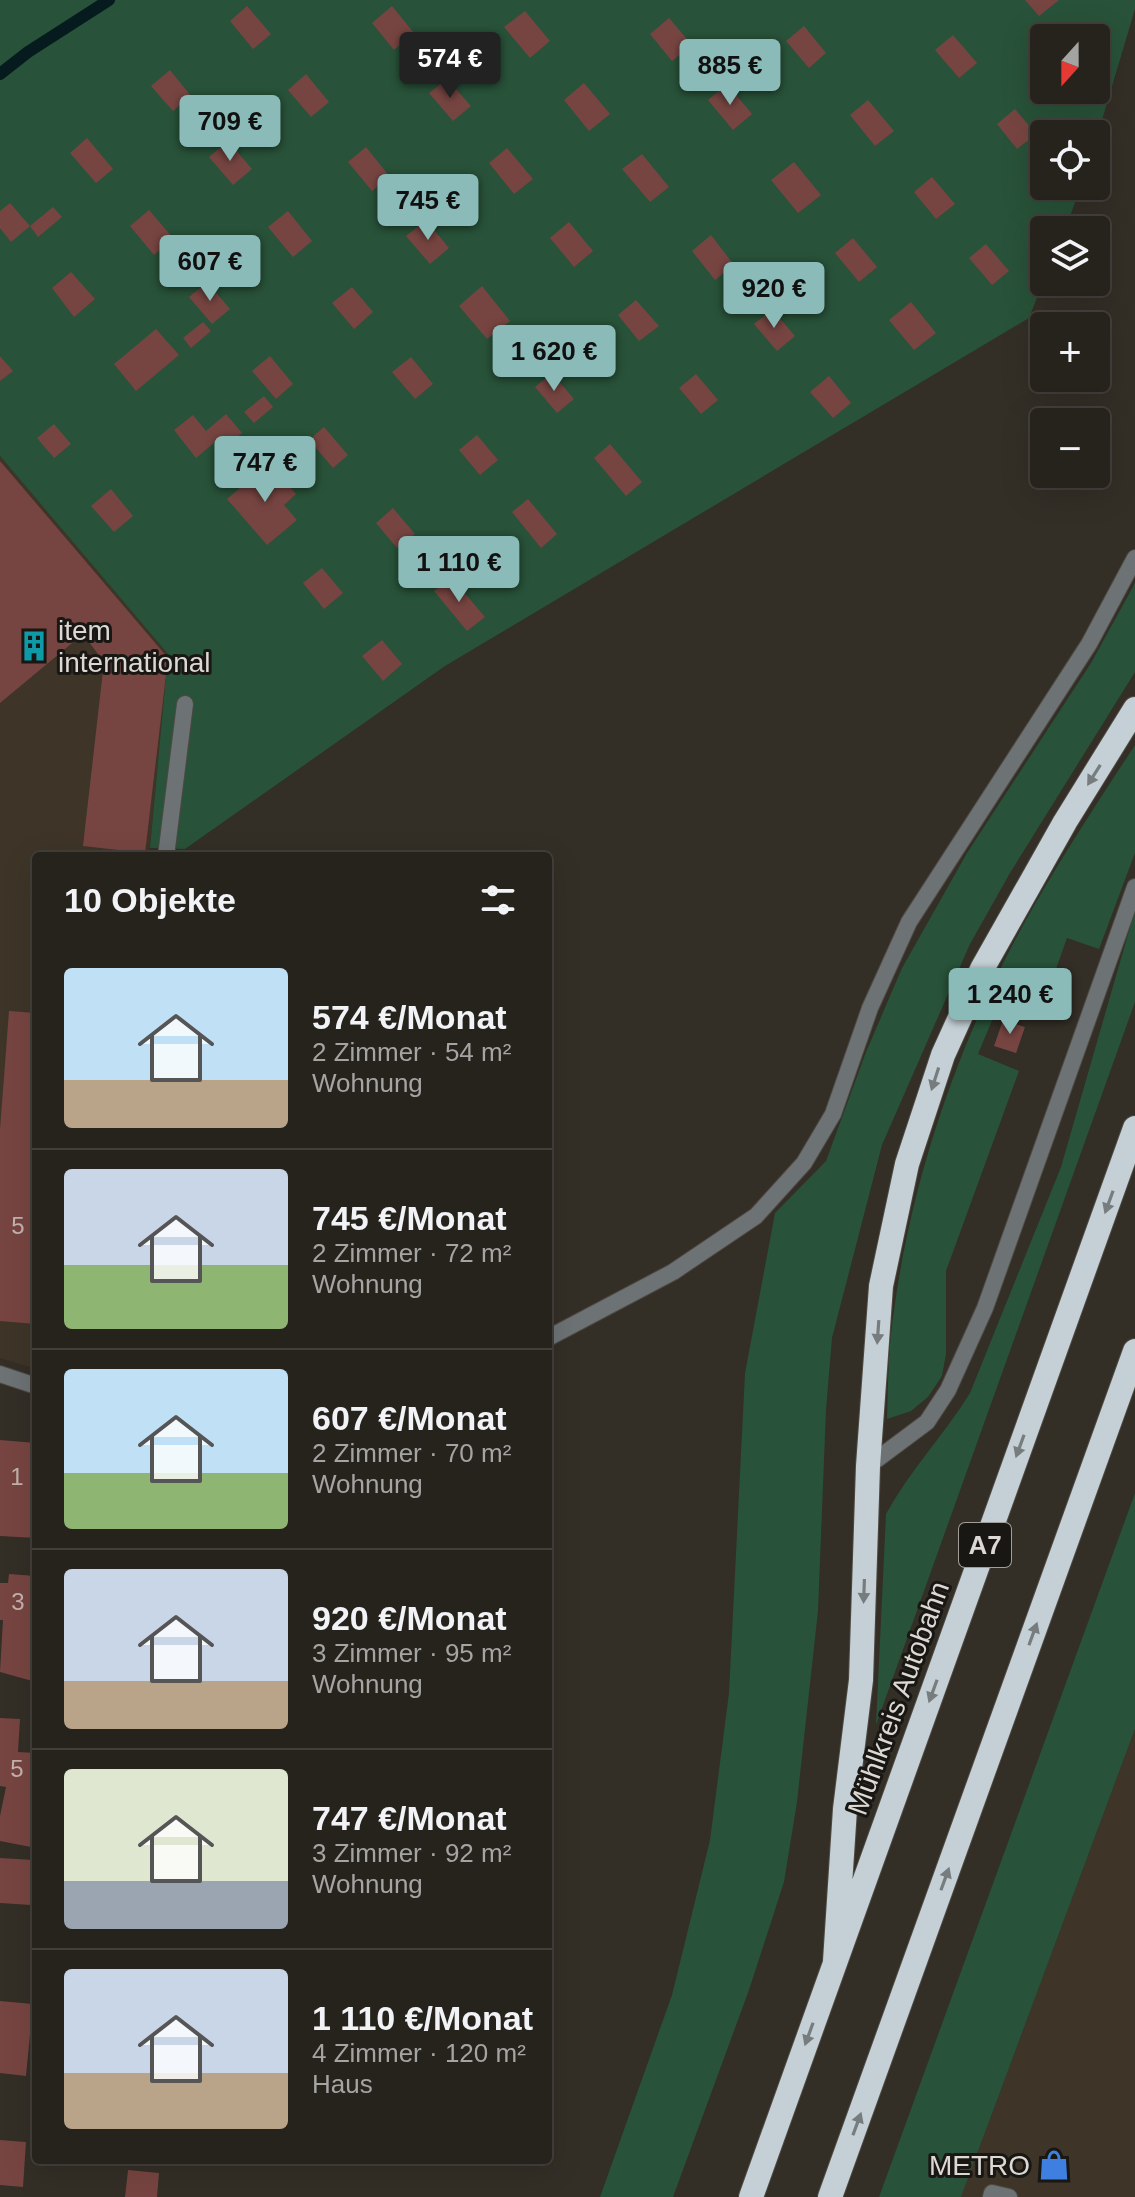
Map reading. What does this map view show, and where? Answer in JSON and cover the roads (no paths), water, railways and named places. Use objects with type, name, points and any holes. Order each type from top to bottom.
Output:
[{"type":"highway","points":[[835,1961],[845,1809],[861,1680],[868,1466],[881,1286],[907,1164],[943,1055],[989,956],[1065,822],[1135,709]]},
{"type":"highway","name":"Mühlkreis Autobahn","points":[[751,2197],[1135,1128]]},
{"type":"highway","points":[[830,2197],[1135,1351]]},
{"type":"street","points":[[552,1336],[673,1272],[756,1216],[804,1163],[833,1114],[870,1008],[909,922],[1089,644],[1135,558]]},
{"type":"street","points":[[166,852],[185,704]]},
{"type":"street","points":[[868,1466],[927,1422],[948,1390],[985,1308],[1135,887]]},
{"type":"street","points":[[0,1374],[32,1385]]},
{"type":"street","points":[[991,2197],[992,2193],[1009,2197]]},
{"type":"waterway","points":[[0,74],[28,52],[109,0]]},
{"type":"place","name":"item international","points":[[34,646]]},
{"type":"place","name":"METRO","points":[[1054,2165]]}]
